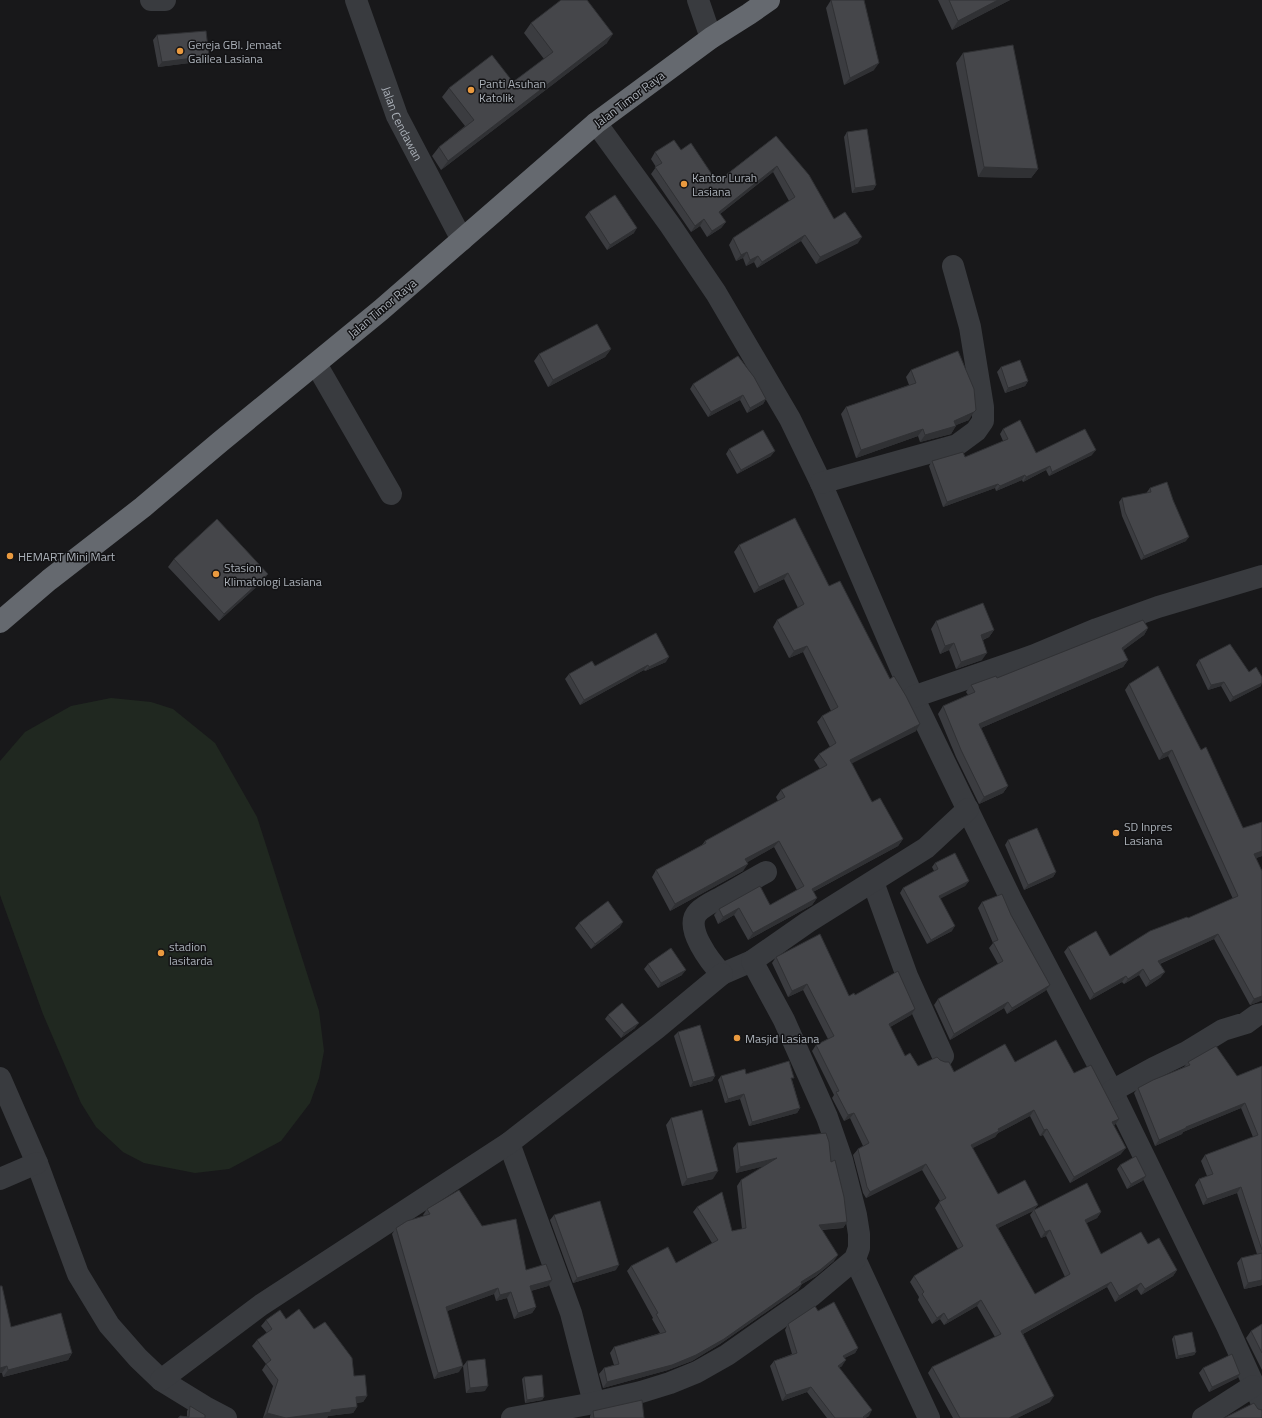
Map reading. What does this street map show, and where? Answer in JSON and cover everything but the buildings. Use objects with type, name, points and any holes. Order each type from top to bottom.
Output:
[{"type":"highway","name":"Jalan Timor Raya","points":[[0,622],[49,580],[143,507],[381,310],[596,123],[710,38],[769,0]]},
{"type":"street","points":[[151,0],[165,0]]},
{"type":"street","name":"Jalan Cendawan","points":[[356,0],[397,116],[462,240]]},
{"type":"street","points":[[698,0],[710,38]]},
{"type":"street","points":[[596,123],[670,225],[716,293],[790,419],[821,483],[913,696],[1011,899],[1112,1091],[1223,1319],[1258,1394],[1203,1418]]},
{"type":"street","points":[[821,483],[957,445],[976,431],[983,421],[983,407],[970,327],[954,266]]},
{"type":"street","points":[[316,364],[391,494]]},
{"type":"street","points":[[913,696],[1035,655],[1097,629],[1158,607],[1262,576]]},
{"type":"street","points":[[161,1380],[261,1305],[509,1143],[657,1028],[722,974],[752,962],[808,922],[926,848],[968,809]]},
{"type":"street","points":[[722,974],[699,943],[694,920],[698,912],[766,872]]},
{"type":"street","points":[[873,882],[907,976],[943,1056]]},
{"type":"street","points":[[512,1418],[594,1403],[641,1392],[670,1383],[697,1372],[727,1355],[805,1301],[854,1259],[859,1248],[859,1234],[856,1215],[842,1160],[827,1117],[784,1020],[752,962]]},
{"type":"street","points":[[1112,1091],[1187,1052],[1223,1030],[1246,1023],[1257,1015],[1262,1014]]},
{"type":"street","points":[[0,1078],[37,1163],[78,1274],[109,1325],[138,1358],[161,1380],[226,1418]]},
{"type":"street","points":[[509,1143],[571,1313],[594,1403]]},
{"type":"street","points":[[0,1179],[37,1163]]},
{"type":"street","points":[[854,1259],[929,1418]]},
{"type":"shaded area","name":"stadion lasitarda","points":[[111,698],[151,702],[173,709],[215,743],[257,817],[319,1011],[324,1051],[319,1078],[310,1103],[281,1141],[229,1169],[195,1173],[144,1163],[123,1152],[96,1127],[81,1103],[43,1014],[0,895],[0,761],[25,732],[71,706]]},
{"type":"place","name":"Gereja GBI. Jemaat Galilea Lasiana","points":[[180,51]]},
{"type":"place","name":"Panti Asuhan Katolik","points":[[471,90]]},
{"type":"place","name":"Kantor Lurah Lasiana","points":[[684,184]]},
{"type":"place","name":"HEMART Mini Mart","points":[[10,556]]},
{"type":"place","name":"Stasion Klimatologi Lasiana","points":[[216,574]]},
{"type":"place","name":"SD Inpres Lasiana","points":[[1116,833]]},
{"type":"place","name":"stadion lasitarda","points":[[161,953]]},
{"type":"place","name":"Masjid Lasiana","points":[[737,1038]]}]
